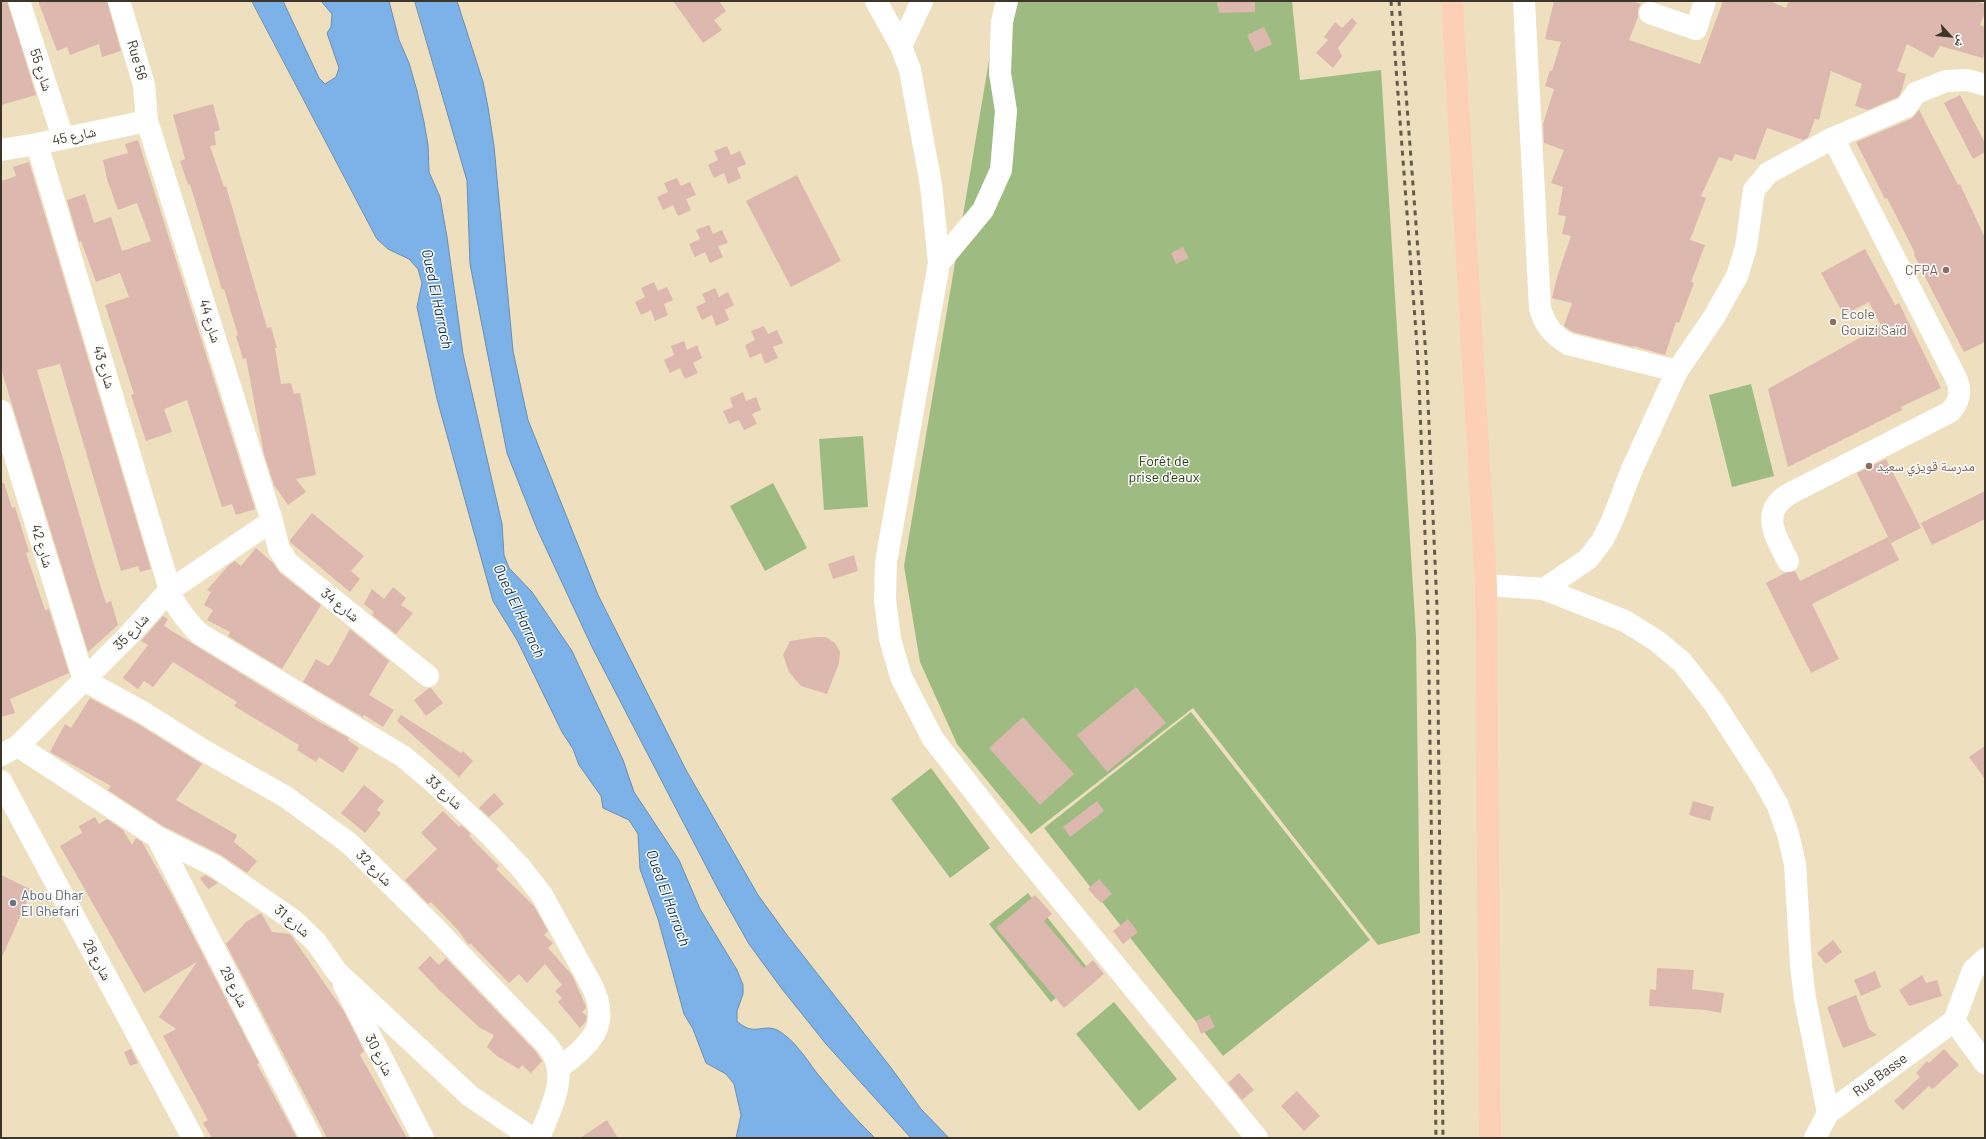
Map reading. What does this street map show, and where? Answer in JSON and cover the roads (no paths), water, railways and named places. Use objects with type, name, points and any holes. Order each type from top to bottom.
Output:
[{"type":"main road","points":[[1452,1],[1486,585],[1490,1138]]},
{"type":"street","name":"شارع 55","points":[[19,1],[63,138]]},
{"type":"street","name":"Rue 56","points":[[119,1],[144,86],[147,121]]},
{"type":"street","points":[[876,1],[901,46],[910,70],[930,177],[939,262],[886,562],[885,600],[890,639],[901,677],[933,739],[1013,841],[1257,1138]]},
{"type":"street","points":[[901,46],[922,1]]},
{"type":"street","points":[[939,262],[983,210],[1001,170],[1006,111],[1000,73],[1002,22],[1007,1]]},
{"type":"street","points":[[1524,1],[1540,308],[1544,322],[1554,335],[1568,344],[1677,371]]},
{"type":"street","points":[[1650,13],[1696,29],[1705,1]]},
{"type":"street","points":[[1544,589],[1588,559],[1602,541],[1612,521],[1632,469],[1677,371],[1714,317],[1737,276],[1746,247],[1754,190],[1768,173],[1833,138],[1906,107],[1916,93],[1946,81],[1967,80],[1985,84]]},
{"type":"street","name":"شارع 45","points":[[1,150],[147,121]]},
{"type":"street","name":"شارع 44","points":[[147,121],[272,521]]},
{"type":"street","points":[[1788,561],[1772,525],[1774,509],[1778,502],[1791,493],[1950,412],[1959,400],[1960,392],[1956,378],[1833,138]]},
{"type":"street","name":"شارع 43","points":[[37,144],[170,590]]},
{"type":"street","name":"شارع 42","points":[[1,411],[84,680]]},
{"type":"street","name":"شارع 35","points":[[10,750],[84,680],[170,590],[272,521]]},
{"type":"street","name":"شارع 34","points":[[272,521],[279,548],[288,562],[428,676]]},
{"type":"street","points":[[1486,585],[1544,589],[1625,621],[1657,640],[1682,662],[1714,703],[1762,777],[1778,806],[1788,834],[1795,864],[1801,965],[1805,999],[1828,1113]]},
{"type":"street","name":"شارع 33","points":[[170,590],[180,612],[190,626],[200,634],[404,757],[430,778],[495,839],[521,868],[542,895],[592,986],[600,1009],[599,1020],[590,1042],[559,1068]]},
{"type":"street","name":"شارع 32","points":[[84,680],[144,712],[203,750],[286,797],[350,844],[434,927],[552,1050],[559,1068],[558,1086],[539,1138]]},
{"type":"street","name":"شارع 31","points":[[10,750],[157,837],[214,866],[293,920],[316,942],[337,972],[470,1096],[532,1138]]},
{"type":"street","name":"شارع 28","points":[[3,789],[193,1138]]},
{"type":"street","name":"شارع 29","points":[[157,837],[311,1138]]},
{"type":"street","points":[[1985,959],[1973,970],[1954,1021],[1985,1063]]},
{"type":"street","name":"شارع 30","points":[[337,972],[423,1138]]},
{"type":"street","name":"Rue Basse","points":[[1815,1138],[1828,1113],[1954,1021]]},
{"type":"water","name":"Oued El Harrach","points":[[252,1],[283,1],[319,78],[325,84],[336,77],[339,68],[327,33],[331,27],[332,14],[321,1],[389,1],[399,40],[409,63],[417,91],[428,145],[429,172],[440,197],[463,354],[502,524],[504,555],[509,568],[532,592],[572,651],[623,760],[634,792],[679,860],[700,909],[737,970],[743,985],[743,994],[737,1011],[737,1021],[743,1026],[749,1028],[774,1029],[790,1039],[844,1106],[875,1138],[736,1138],[741,1115],[734,1084],[726,1074],[706,1063],[693,1029],[684,1014],[658,919],[640,869],[638,834],[629,820],[603,808],[601,796],[579,765],[573,749],[562,732],[517,640],[493,601],[437,399],[417,307],[422,283],[418,269],[409,259],[388,249],[377,239]]},
{"type":"water","points":[[415,1],[457,1],[483,82],[494,146],[513,351],[528,420],[598,595],[686,770],[758,895],[921,1109],[949,1138],[911,1138],[826,1044],[782,989],[749,944],[719,891],[592,647],[537,529],[507,453],[470,264],[467,181]]},
{"type":"railway","points":[[1391,1],[1418,359],[1428,609],[1436,1138]]},
{"type":"railway","points":[[1399,1],[1426,356],[1437,607],[1443,1138]]},
{"type":"place","name":"CFPA","points":[[1946,270]]},
{"type":"place","name":"Ecole Gouizi Saïd","points":[[1833,322]]},
{"type":"place","name":"مدرسة قويزي سعيد","points":[[1869,466]]},
{"type":"place","name":"Abou Dhar El Ghefari","points":[[13,903]]},
{"type":"park label","name":"Forêt de prise d'eaux","points":[[1164,470]]}]
